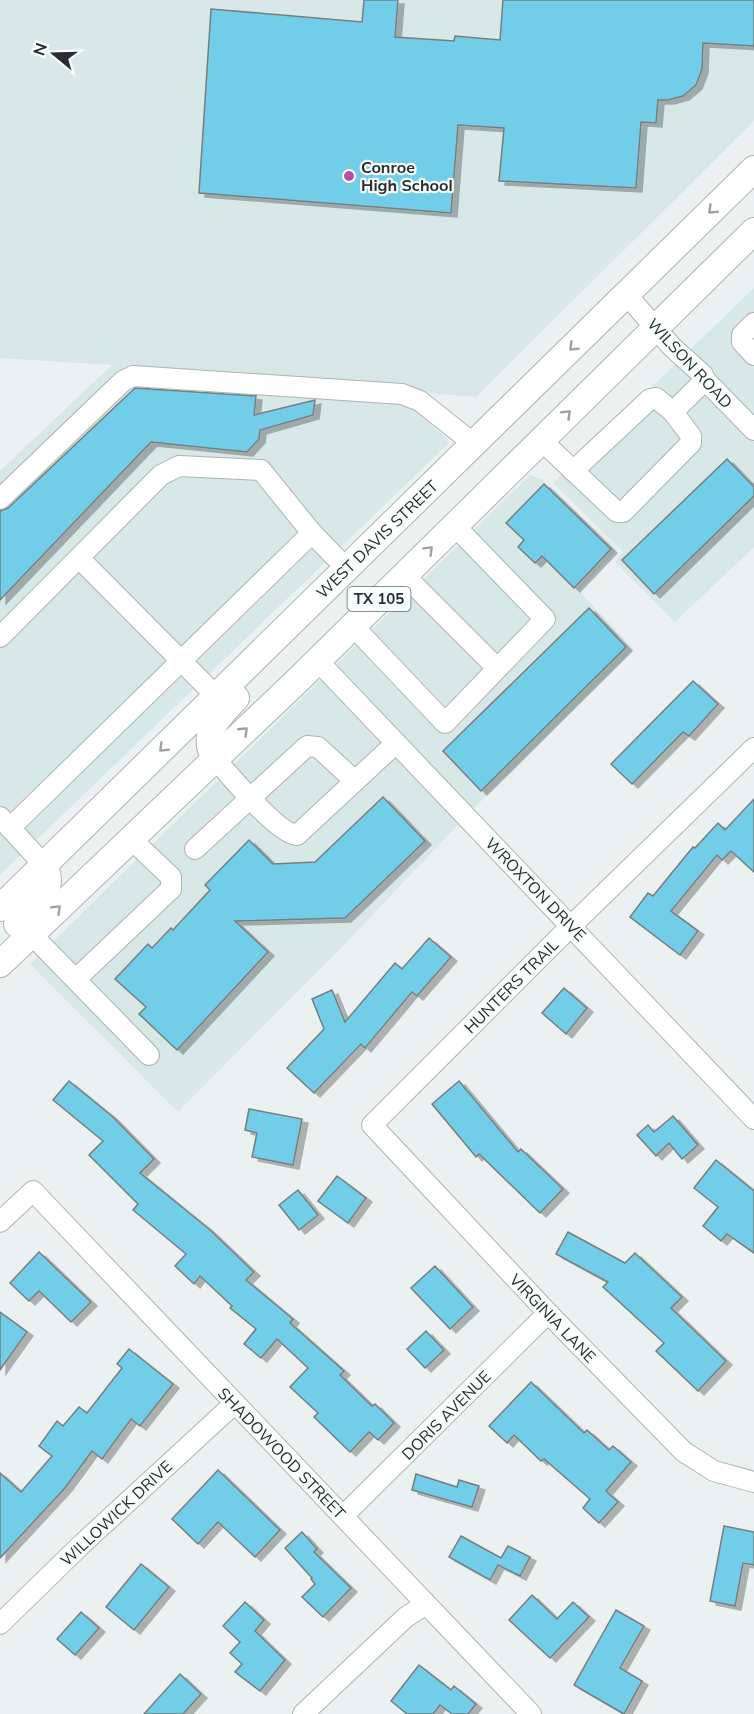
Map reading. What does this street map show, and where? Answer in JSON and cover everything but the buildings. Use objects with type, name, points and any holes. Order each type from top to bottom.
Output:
[{"type":"main road","name":"WEST DAVIS STREET","points":[[0,908],[754,169]]},
{"type":"main road","name":"TX 105","points":[[0,964],[353,626],[754,231]]},
{"type":"main road","points":[[215,759],[210,749],[209,738],[217,717],[370,567],[385,532]]},
{"type":"main road","points":[[0,941],[46,895],[50,881],[44,865]]},
{"type":"street","name":"WILSON ROAD","points":[[626,294],[672,347],[703,375],[705,381],[754,430]]},
{"type":"street","points":[[754,323],[742,335],[742,342],[754,356]]},
{"type":"street","points":[[0,499],[119,384],[133,376],[402,394],[420,401],[474,444]]},
{"type":"street","points":[[673,412],[705,381]]},
{"type":"street","points":[[541,440],[573,471],[617,512],[623,512],[691,443],[691,436],[673,412],[656,398],[650,399],[573,471]]},
{"type":"street","points":[[0,637],[161,476],[179,466],[261,470],[312,533],[347,569]]},
{"type":"street","points":[[353,626],[445,723],[545,619],[454,525]]},
{"type":"street","points":[[44,865],[5,822],[181,659],[312,533]]},
{"type":"street","points":[[79,558],[216,696]]},
{"type":"street","points":[[404,575],[497,668]]},
{"type":"street","name":"WROXTON DRIVE","points":[[317,660],[754,1119]]},
{"type":"street","points":[[215,759],[250,798],[288,834],[297,835],[396,743]]},
{"type":"street","points":[[195,849],[307,746],[318,747],[355,781]]},
{"type":"street","name":"HUNTERS TRAIL","points":[[372,1125],[571,926],[754,748]]},
{"type":"street","points":[[76,980],[171,889],[171,878],[131,839]]},
{"type":"street","points":[[31,934],[149,1055]]},
{"type":"street","name":"VIRGINIA LANE","points":[[372,1125],[548,1313],[684,1452],[714,1471],[754,1482]]},
{"type":"street","name":"SHADOWOOD STREET","points":[[0,1222],[33,1191],[531,1714]]},
{"type":"street","name":"DORIS AVENUE","points":[[343,1516],[548,1313]]},
{"type":"street","name":"WILLOWICK DRIVE","points":[[0,1624],[82,1544],[234,1404]]},
{"type":"street","points":[[303,1714],[406,1617],[425,1605]]},
{"type":"shaded area","name":"Conroe High School","points":[[0,0],[754,0],[754,121],[476,397],[393,390],[450,442],[0,875],[0,471],[112,365],[0,358]]},
{"type":"shaded area","points":[[754,288],[754,547],[675,622],[615,562],[623,552],[553,483]]},
{"type":"shaded area","points":[[530,475],[542,479],[617,549],[579,591],[634,649],[475,807],[340,949],[178,1112],[30,964]]},
{"type":"place","name":"Conroe High School","points":[[349,176]]}]
